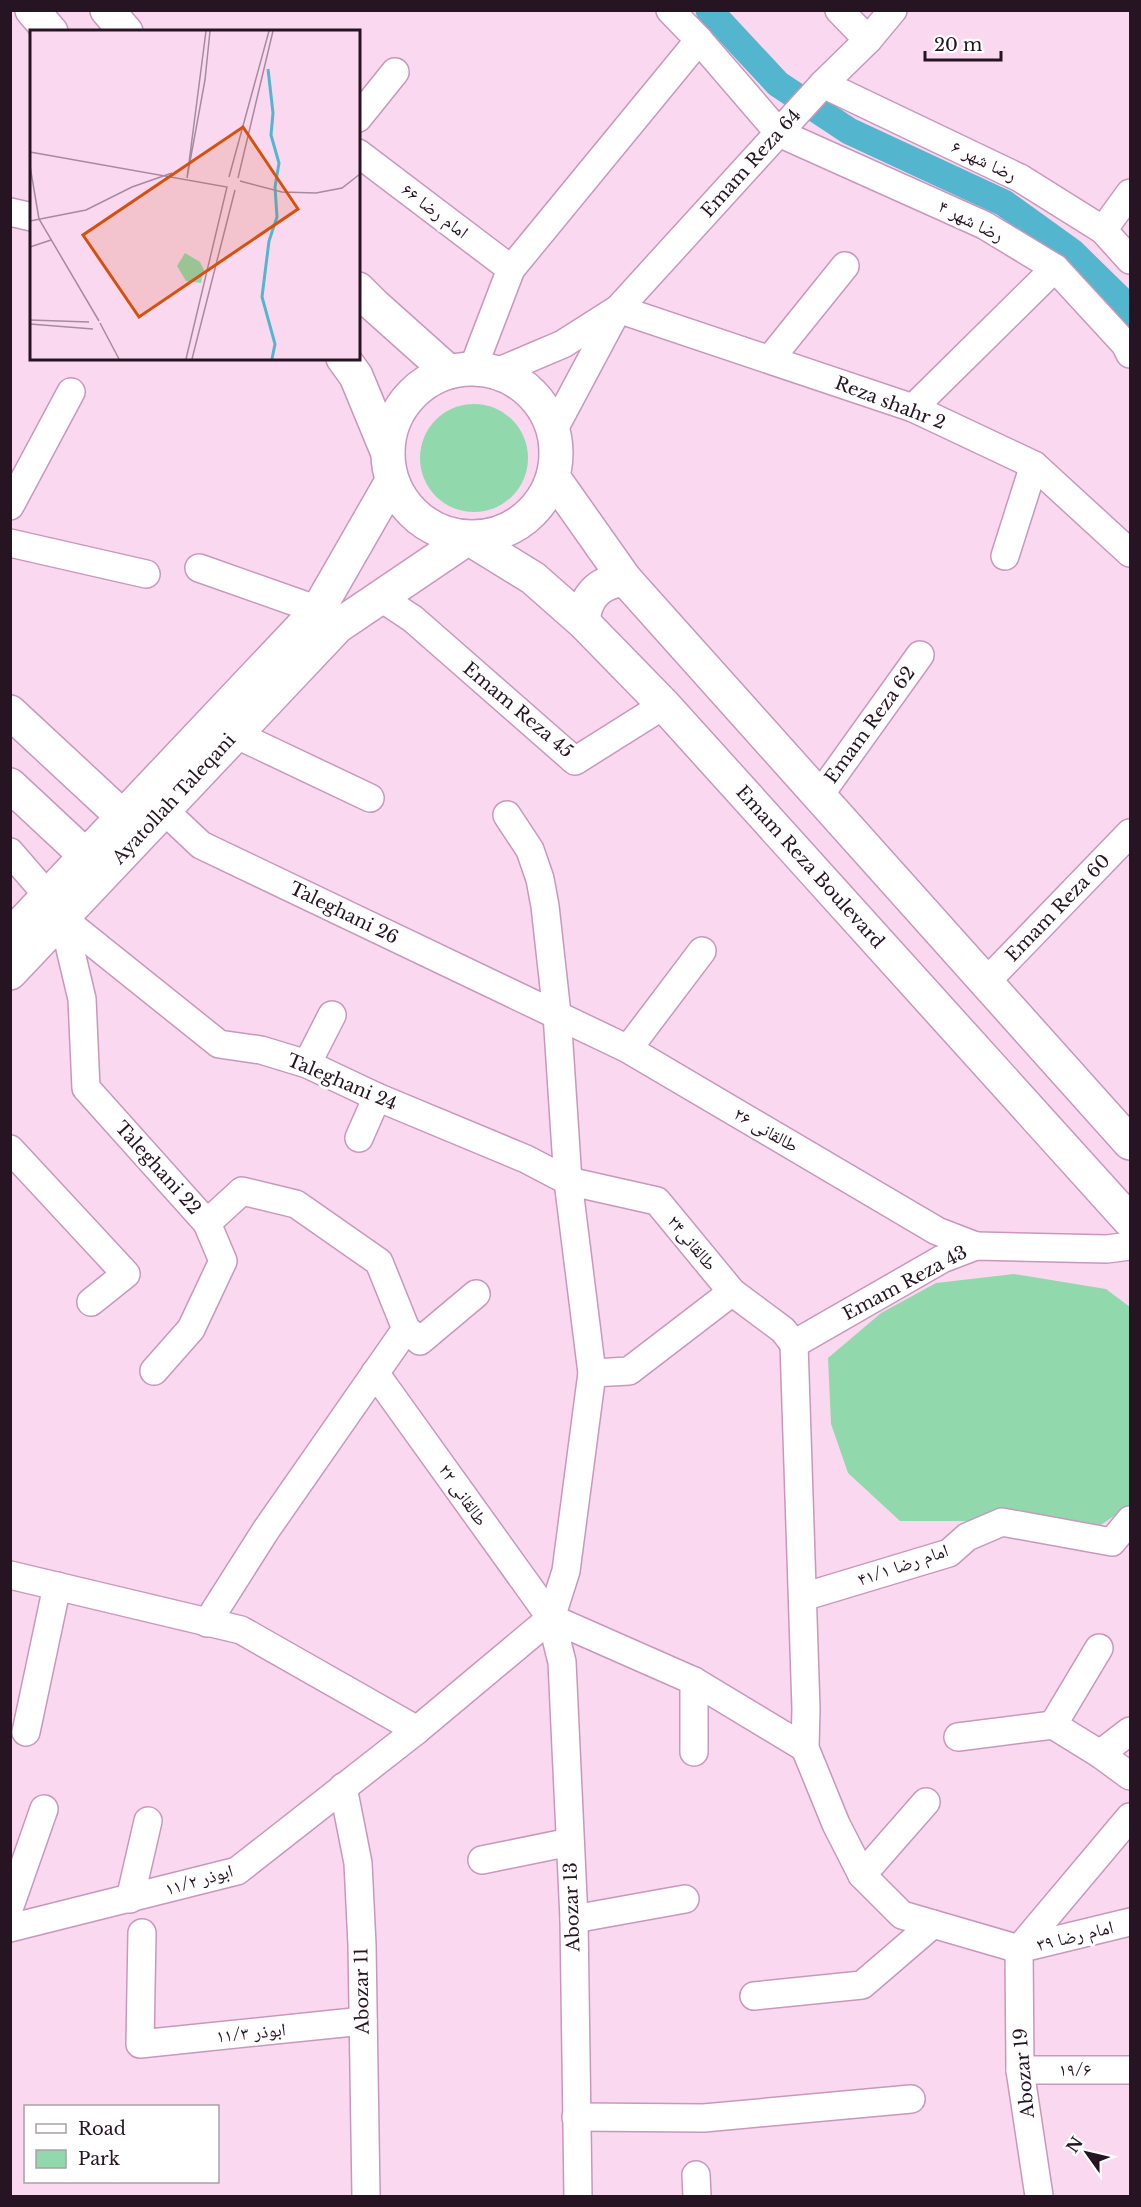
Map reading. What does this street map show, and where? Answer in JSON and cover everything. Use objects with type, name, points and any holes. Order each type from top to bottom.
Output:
[{"type":"main road","points":[[32,10],[49,30]]},
{"type":"main road","points":[[107,10],[124,30]]},
{"type":"main road","points":[[344,360],[356,376],[400,499],[422,520],[448,534],[468,538],[495,535],[521,522],[541,502],[554,477],[557,453],[554,429],[541,404],[522,384],[473,371],[363,305]]},
{"type":"main road","points":[[328,618],[390,466],[391,429],[399,410],[413,393],[430,380],[473,371]]},
{"type":"main road","points":[[554,477],[625,579],[1131,1143]]},
{"type":"main road","points":[[328,618],[380,597],[468,538]]},
{"type":"main road","name":"Emam Reza Boulevard","points":[[468,538],[532,578],[584,622],[664,705],[1131,1221]]},
{"type":"main road","points":[[584,622],[584,610],[595,590],[604,584],[625,579]]},
{"type":"main road","name":"Ayatollah Taleqani","points":[[10,973],[56,908],[85,855],[123,817],[154,802],[235,734],[328,618]]},
{"type":"main road","name":"Ayatollah Taleqani","points":[[10,936],[56,908],[122,854],[154,802],[328,618]]},
{"type":"main road","points":[[10,785],[85,855],[122,854],[123,817],[17,730]]},
{"type":"street","points":[[670,10],[699,40],[779,133]]},
{"type":"street","points":[[838,10],[868,40]]},
{"type":"street","name":"Emam Reza 64","points":[[613,312],[823,84],[868,40],[893,10]]},
{"type":"street","points":[[473,371],[511,269],[699,40]]},
{"type":"street","points":[[360,116],[395,72]]},
{"type":"street","name":"رضا شهر ۶","points":[[823,84],[1020,178],[1103,230],[1131,260]]},
{"type":"street","name":"رضا شهر ۴","points":[[779,133],[984,225],[1055,268],[1125,344],[1131,354]]},
{"type":"street","name":"امام رضا ۶۶","points":[[360,155],[511,269]]},
{"type":"street","points":[[1103,230],[1131,194]]},
{"type":"street","points":[[10,212],[30,217]]},
{"type":"street","points":[[771,359],[845,266]]},
{"type":"street","points":[[913,408],[1055,268]]},
{"type":"street","points":[[473,371],[563,344],[613,312]]},
{"type":"street","points":[[554,429],[613,312]]},
{"type":"street","name":"Reza shahr 2","points":[[613,312],[771,359],[913,408],[1034,465],[1124,537]]},
{"type":"street","points":[[11,505],[71,392]]},
{"type":"street","points":[[1005,556],[1034,465]]},
{"type":"street","points":[[10,543],[146,574]]},
{"type":"street","points":[[199,568],[328,618]]},
{"type":"street","name":"Emam Reza 45","points":[[380,597],[413,619],[574,761],[664,705]]},
{"type":"street","name":"Emam Reza 62","points":[[819,796],[920,655]]},
{"type":"street","points":[[235,734],[370,798]]},
{"type":"street","name":"Taleghani 26","points":[[154,802],[201,844],[557,1014]]},
{"type":"street","points":[[507,815],[530,850],[546,906],[557,1014],[568,1181],[592,1373],[566,1571],[551,1618],[694,1680],[805,1748]]},
{"type":"street","name":"Emam Reza 60","points":[[986,982],[1131,833]]},
{"type":"street","name":"Taleghani 24","points":[[10,852],[56,908],[219,1044],[261,1050],[307,1064],[377,1097],[526,1159],[568,1181]]},
{"type":"street","name":"Taleghani 22","points":[[56,908],[82,999],[86,1088],[207,1223],[242,1191],[296,1204],[379,1262],[406,1329]]},
{"type":"street","points":[[628,1049],[702,951]]},
{"type":"street","name":"طالقانی ۲۶","points":[[557,1014],[628,1049],[937,1231],[976,1246]]},
{"type":"street","points":[[307,1064],[332,1015]]},
{"type":"street","points":[[359,1138],[377,1097]]},
{"type":"street","points":[[10,1149],[126,1274],[91,1302]]},
{"type":"street","name":"طالقانی۲۴","points":[[568,1181],[657,1201],[732,1292],[783,1330],[794,1344]]},
{"type":"street","points":[[154,1371],[191,1329],[223,1261],[207,1223]]},
{"type":"street","name":"Emam Reza 43","points":[[794,1344],[942,1260],[976,1246],[1107,1249],[1131,1246]]},
{"type":"street","points":[[592,1373],[629,1371],[732,1292]]},
{"type":"street","points":[[207,1623],[266,1530],[406,1329],[420,1341],[476,1294]]},
{"type":"street","points":[[794,1344],[803,1597],[805,1748],[836,1824],[862,1875],[902,1915],[1018,1949],[1131,1817]]},
{"type":"street","name":"طالقانی ۲۲","points":[[375,1373],[551,1618]]},
{"type":"street","name":"امام رضا ۴۱/۱","points":[[803,1597],[949,1552],[967,1537],[1002,1522],[1112,1542],[1131,1520]]},
{"type":"street","points":[[10,1575],[241,1630],[417,1730]]},
{"type":"street","points":[[26,1732],[57,1586]]},
{"type":"street","name":"ابوذر ۱۱/۲","points":[[10,1928],[237,1871],[417,1730],[551,1618]]},
{"type":"street","name":"Abozar 13","points":[[551,1618],[562,1662],[574,1919],[578,2196]]},
{"type":"street","points":[[1053,1725],[1099,1648]]},
{"type":"street","points":[[694,1680],[694,1752]]},
{"type":"street","points":[[958,1737],[1053,1725],[1131,1776]]},
{"type":"street","points":[[1100,1754],[1131,1731]]},
{"type":"street","name":"Abozar 11","points":[[343,1787],[358,1863],[366,2196]]},
{"type":"street","points":[[862,1875],[926,1802]]},
{"type":"street","points":[[10,1906],[44,1809]]},
{"type":"street","points":[[130,1899],[148,1821]]},
{"type":"street","points":[[482,1860],[570,1842]]},
{"type":"street","points":[[574,1919],[685,1899]]},
{"type":"street","name":"امام رضا ۳۹","points":[[1018,1949],[1131,1922]]},
{"type":"street","points":[[754,1996],[862,1985],[933,1924]]},
{"type":"street","name":"ابوذر ۱۱/۳","points":[[142,1933],[140,2044],[363,2021]]},
{"type":"street","name":"Abozar 19","points":[[1018,1949],[1020,2070],[1039,2196]]},
{"type":"street","name":"۱۹/۶","points":[[1020,2070],[1131,2070]]},
{"type":"street","points":[[576,2117],[704,2118],[911,2099]]},
{"type":"green space","points":[[474,404],[495,408],[512,420],[524,437],[528,458],[524,479],[512,496],[495,508],[474,512],[453,508],[436,496],[424,479],[420,458],[424,437],[436,420],[453,408]]},
{"type":"green space","points":[[1014,1274],[1106,1289],[1130,1307],[1130,1505],[1095,1529],[1047,1516],[984,1521],[900,1521],[848,1473],[831,1424],[828,1358],[881,1313],[936,1283]]},
{"type":"waterway","points":[[709,10],[778,84],[849,131],[1004,203],[1072,252],[1122,301],[1130,313]]}]
